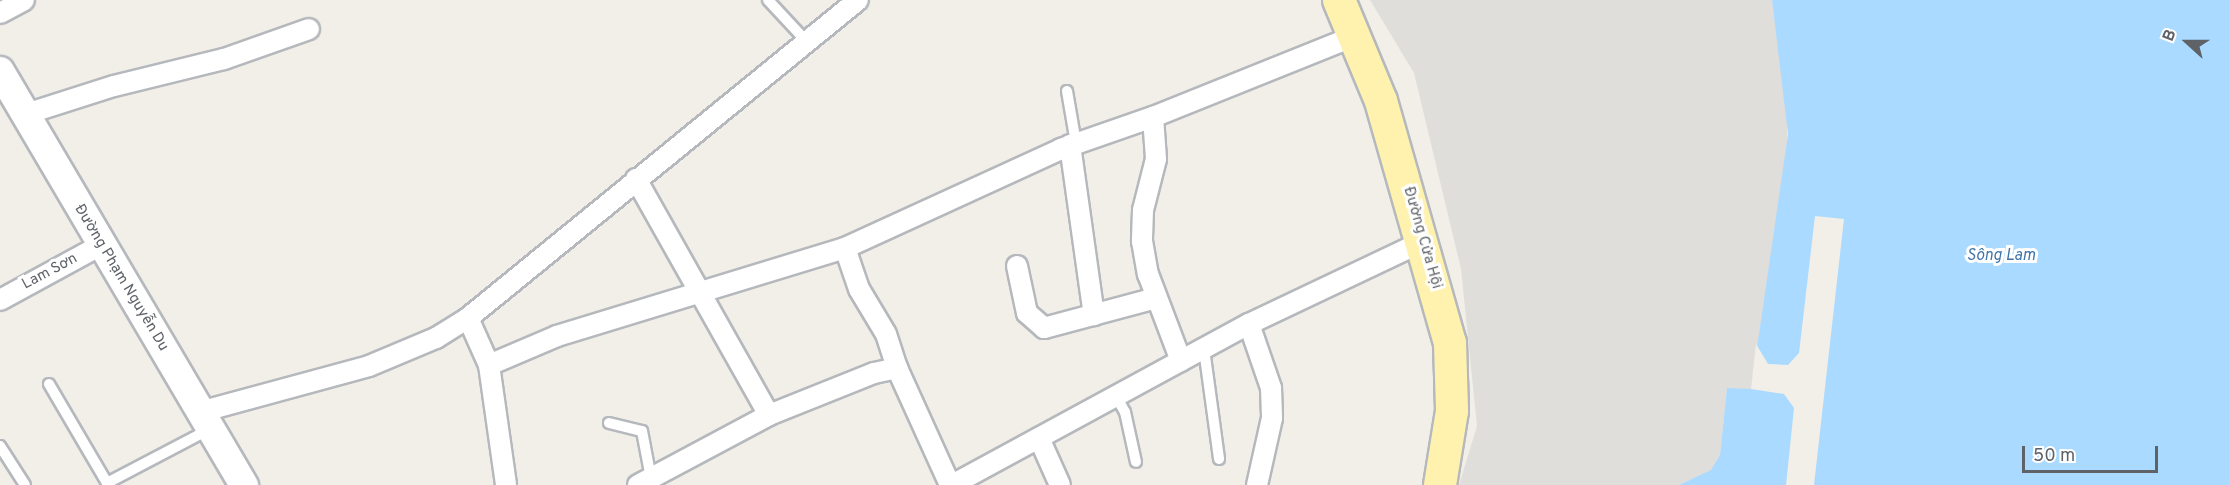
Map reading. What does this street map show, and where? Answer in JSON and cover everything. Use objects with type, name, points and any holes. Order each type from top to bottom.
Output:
[{"type":"main road","name":"Đường Cửa Hội","points":[[1339,0],[1381,100],[1424,241],[1451,353],[1452,411],[1440,485]]},
{"type":"main road","name":"Đường Phạm Nguyễn Du","points":[[0,70],[244,485]]},
{"type":"street","points":[[0,13],[24,0]]},
{"type":"street","points":[[205,420],[403,354],[468,318],[858,0]]},
{"type":"street","points":[[26,114],[114,86],[224,59],[309,29]]},
{"type":"street","points":[[489,365],[557,336],[845,248],[1073,144],[1153,117],[1356,36]]},
{"type":"street","points":[[1153,117],[1156,159],[1143,210],[1142,241],[1156,298],[1181,361]]},
{"type":"street","points":[[1073,144],[1094,315]]},
{"type":"street","points":[[636,180],[769,415]]},
{"type":"street","points":[[845,248],[860,289],[886,334],[897,368],[951,485],[1249,324],[1424,241]]},
{"type":"street","name":"Lam Sơn","points":[[0,300],[101,245]]},
{"type":"street","points":[[1017,266],[1027,313],[1034,323],[1044,328],[1156,298]]},
{"type":"street","points":[[468,318],[489,365],[506,485]]},
{"type":"street","points":[[1249,324],[1270,388],[1272,418],[1257,485]]},
{"type":"street","points":[[645,481],[769,415],[874,373],[897,368]]},
{"type":"street","points":[[1039,438],[1060,485]]},
{"type":"lane","points":[[768,0],[807,42]]},
{"type":"lane","points":[[1067,91],[1073,144]]},
{"type":"lane","points":[[1204,349],[1220,459]]},
{"type":"lane","points":[[49,384],[107,483],[205,420]]},
{"type":"lane","points":[[1116,396],[1125,412],[1136,462]]},
{"type":"lane","points":[[609,423],[642,431],[645,481]]},
{"type":"lane","points":[[0,446],[25,485]]},
{"type":"shaded area","points":[[1370,0],[1772,0],[1787,113],[1787,145],[1751,389],[1727,389],[1720,455],[1712,470],[1679,485],[1459,485],[1477,426],[1461,269],[1414,73]]},
{"type":"water","name":"Sông Lam","points":[[1772,0],[2229,0],[2229,485],[1679,485],[1711,470],[1720,455],[1727,388],[1751,389],[1788,134]]},
{"type":"pier","points":[[1815,216],[1844,219],[1814,485],[1786,485],[1794,408],[1784,394],[1751,389],[1756,344],[1768,364],[1788,365],[1799,353]]}]
